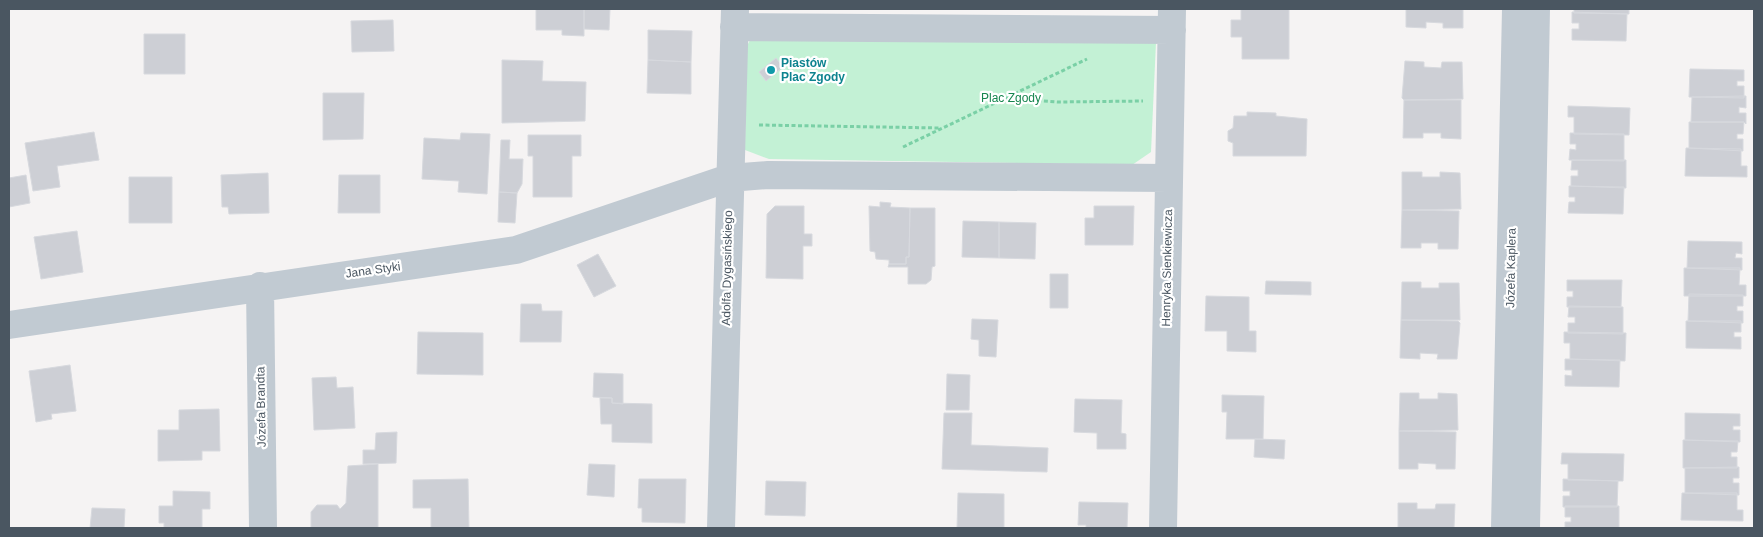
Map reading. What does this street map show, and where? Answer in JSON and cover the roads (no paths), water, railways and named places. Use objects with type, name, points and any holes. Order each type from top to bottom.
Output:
[{"type":"street","name":"Józefa Kaplera","points":[[1505,528],[1516,9]]},
{"type":"street","name":"Józefa Kaplera","points":[[1526,528],[1536,9]]},
{"type":"street","points":[[735,18],[1172,19]]},
{"type":"street","name":"Adolfa Dygasińskiego","points":[[720,528],[735,18]]},
{"type":"street","name":"Henryka Sienkiewicza","points":[[1163,528],[1172,19]]},
{"type":"street","points":[[729,178],[768,175],[1168,178]]},
{"type":"street","name":"Jana Styki","points":[[9,325],[260,286],[516,250],[729,178]]},
{"type":"street","name":"Józefa Brandta","points":[[260,286],[263,528]]},
{"type":"place","name":"Piastów Plac Zgody","points":[[771,70]]},
{"type":"park label","name":"Plac Zgody","points":[[1011,98]]}]
